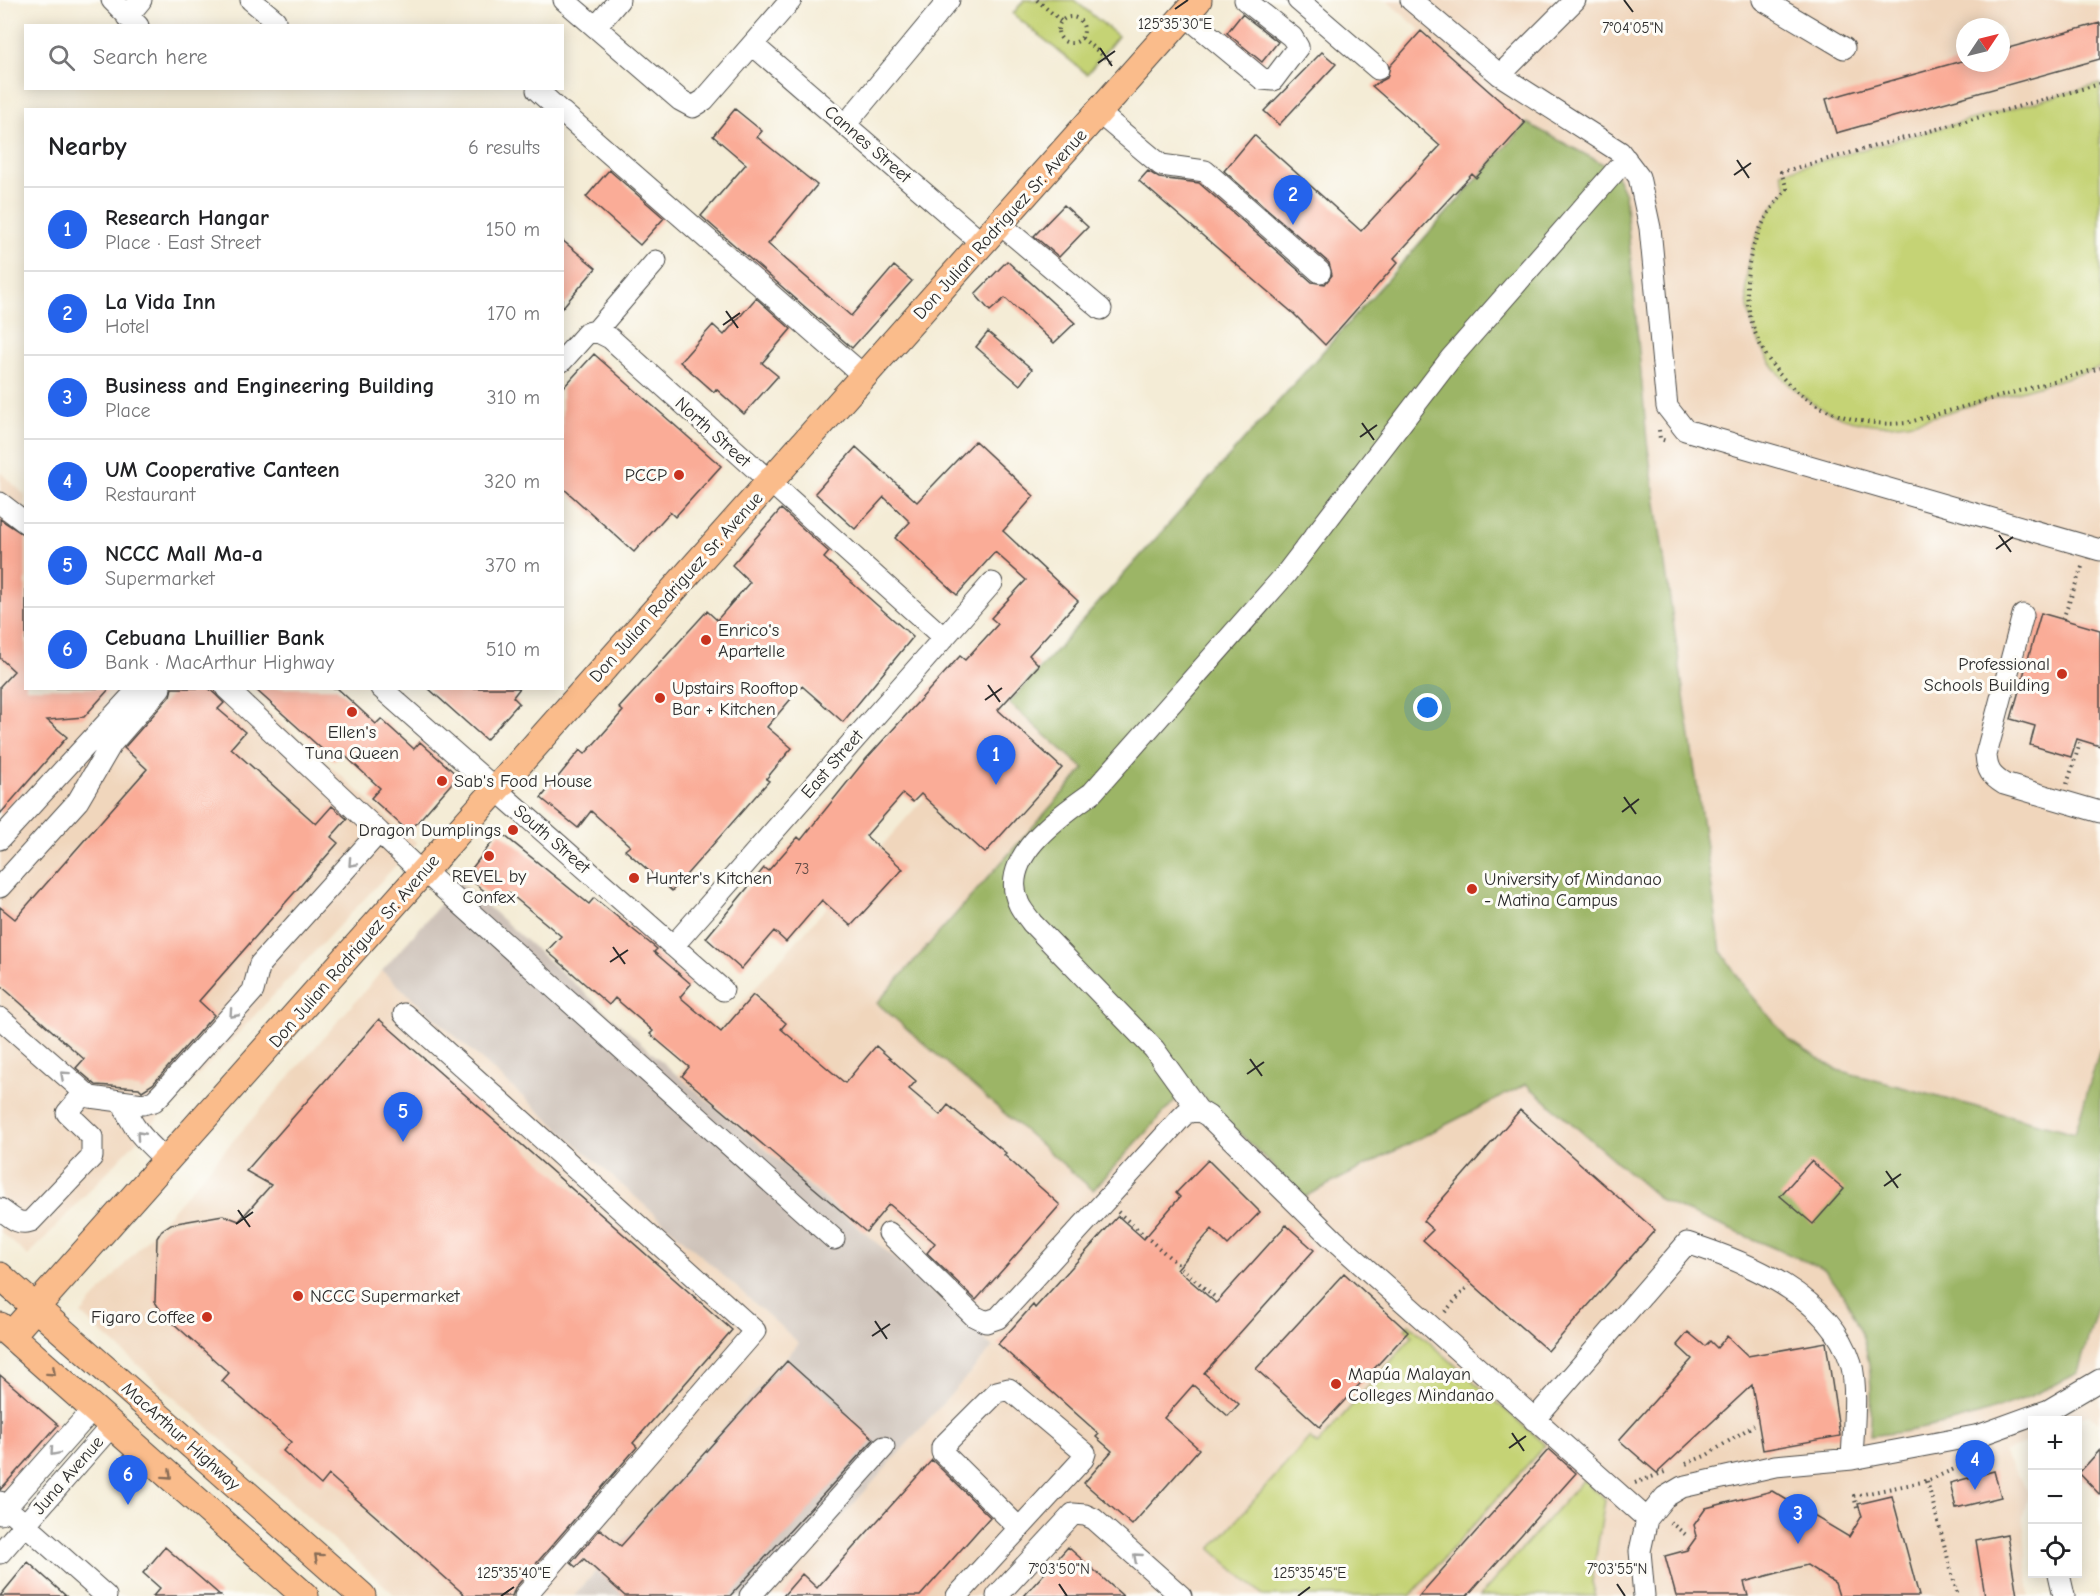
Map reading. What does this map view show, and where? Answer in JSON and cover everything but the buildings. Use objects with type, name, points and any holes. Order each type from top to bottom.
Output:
[{"type":"main road","name":"Don Julian Rodriguez Sr. Avenue","points":[[5,1331],[36,1307],[168,1162],[496,789],[1192,8]]},
{"type":"main road","name":"MacArthur Highway","points":[[0,1276],[362,1596]]},
{"type":"main road","name":"MacArthur Highway","points":[[5,1331],[305,1596]]},
{"type":"street","points":[[112,0],[133,21],[141,0]]},
{"type":"street","points":[[250,0],[275,20]]},
{"type":"street","points":[[564,0],[680,100],[693,106],[704,100],[791,0]]},
{"type":"street","points":[[596,27],[619,0]]},
{"type":"street","points":[[845,124],[949,0]]},
{"type":"street","points":[[1192,8],[1262,79],[1273,80],[1298,47],[1292,37],[1245,0]]},
{"type":"street","points":[[1298,0],[1378,69]]},
{"type":"street","points":[[1411,0],[1500,75],[1620,152],[1639,177],[1647,210],[1667,407],[1685,430],[2092,558]]},
{"type":"street","points":[[1500,75],[1575,0]]},
{"type":"street","points":[[1763,0],[1844,48]]},
{"type":"street","name":"Cannes Street","points":[[753,45],[845,124],[991,234],[1101,309]]},
{"type":"street","points":[[537,90],[558,108]]},
{"type":"street","points":[[1099,113],[1161,165],[1205,171],[1320,272]]},
{"type":"street","points":[[564,114],[864,376]]},
{"type":"street","points":[[1626,159],[1451,358],[1285,575],[1092,793],[1054,820],[1026,850],[1014,882],[1018,903],[1038,929],[1154,1049],[1198,1110],[1208,1116],[1333,1239],[1647,1519]]},
{"type":"street","points":[[564,358],[592,332],[656,261]]},
{"type":"street","name":"North Street","points":[[592,332],[610,338],[944,638]]},
{"type":"street","points":[[0,503],[24,521]]},
{"type":"street","name":"East Street","points":[[673,946],[992,583]]},
{"type":"street","points":[[2023,615],[1986,755],[1987,767],[1993,778],[2004,784],[2100,812]]},
{"type":"street","points":[[0,838],[137,690]]},
{"type":"street","points":[[0,887],[78,801],[112,743],[158,690]]},
{"type":"street","points":[[228,690],[423,872],[834,1239]]},
{"type":"street","name":"South Street","points":[[383,690],[723,990]]},
{"type":"street","points":[[0,1018],[84,1094],[98,1099],[149,1103],[162,1093],[253,991],[260,964],[379,832]]},
{"type":"street","points":[[404,1014],[755,1331],[525,1596]]},
{"type":"street","points":[[0,1209],[16,1221],[24,1224],[31,1221],[92,1157],[92,1137],[67,1113],[84,1094]]},
{"type":"street","points":[[123,1102],[128,1119],[140,1136],[168,1162]]},
{"type":"street","points":[[889,1233],[974,1316],[986,1322],[998,1318],[1180,1119],[1186,1113],[1198,1110]]},
{"type":"street","points":[[99,1237],[86,1269],[59,1300],[57,1309],[122,1370],[136,1396]]},
{"type":"street","points":[[1534,1420],[1687,1243],[1725,1255],[1767,1273],[1804,1300],[1837,1332],[1851,1364],[1854,1414],[1852,1459]]},
{"type":"street","points":[[1644,1596],[1640,1551],[1647,1519],[1665,1497],[1682,1488],[1775,1466],[1852,1459],[1980,1436],[2049,1410],[2100,1380]]},
{"type":"street","points":[[957,1596],[1083,1459],[1085,1453],[1009,1389],[997,1392],[942,1447],[942,1452],[1019,1528]]},
{"type":"street","name":"Juna Avenue","points":[[2,1508],[103,1417]]},
{"type":"street","name":"Juna Avenue","points":[[0,1553],[25,1524],[103,1417]]},
{"type":"street","points":[[750,1596],[884,1447]]},
{"type":"street","points":[[2,1508],[25,1524],[106,1596]]},
{"type":"street","points":[[997,1596],[1073,1514],[1085,1515],[1094,1519],[1181,1596]]},
{"type":"street","points":[[2060,1578],[2064,1596]]},
{"type":"path","points":[[1037,0],[1062,21]]},
{"type":"path","points":[[1070,16],[1080,20],[1084,28],[1082,38],[1073,43],[1063,40],[1058,30],[1062,21],[1070,16]]},
{"type":"path","points":[[1082,38],[1129,78]]},
{"type":"path","points":[[2100,84],[1781,172],[1787,189],[1764,218],[1756,237],[1747,277],[1750,318],[1766,356],[1792,388],[1808,401],[1845,418],[1886,425],[1906,423],[2100,368]]},
{"type":"path","points":[[1659,427],[1660,439],[1671,442]]},
{"type":"path","points":[[2073,558],[2092,558]]},
{"type":"path","points":[[2063,619],[2073,587],[2092,558]]},
{"type":"path","points":[[1431,1328],[1468,1285]]},
{"type":"path","points":[[1685,1464],[1707,1455],[1754,1425]]},
{"type":"path","points":[[1857,1508],[1854,1496],[1928,1481],[1992,1452]]},
{"type":"path","points":[[1629,1486],[1674,1468]]},
{"type":"path","points":[[1928,1481],[1958,1596]]},
{"type":"shaded area","name":"University of Mindanao - Matina Campus","points":[[1386,0],[2054,0],[2100,7],[2100,1422],[2088,1415],[2082,1417],[2028,1416],[2028,1442],[2003,1453],[2028,1491],[2023,1516],[2030,1596],[772,1596],[993,1347],[883,1248],[677,1075],[1527,123]]},
{"type":"shaded area","points":[[0,472],[24,494],[24,690],[244,690],[417,843],[28,1256],[0,1231]]},
{"type":"shaded area","points":[[460,882],[677,1075],[883,1248],[993,1347],[772,1596],[574,1596],[799,1343],[382,971]]},
{"type":"shaded area","points":[[382,971],[799,1343],[574,1596],[396,1596],[81,1314]]},
{"type":"green space","points":[[1024,0],[1074,0],[1118,36],[1087,74],[1013,14]]},
{"type":"green space","points":[[2100,84],[2100,368],[1927,418],[1884,425],[1840,417],[1802,395],[1786,381],[1772,364],[1752,324],[1746,287],[1757,235],[1775,203],[1787,189],[1781,172]]},
{"type":"green space","points":[[1527,123],[1603,164],[1615,173],[1625,194],[1647,441],[1721,951],[1744,986],[1789,1040],[1837,1070],[2075,1133],[2100,1049],[2100,1297],[2078,1373],[2003,1407],[1925,1428],[1870,1436],[1871,1389],[1866,1348],[1851,1308],[1824,1269],[1662,1201],[1526,1084],[1304,1197],[1190,1084],[1093,1190],[877,1003],[1084,769],[1009,703]]},
{"type":"green space","points":[[1409,1324],[1545,1445],[1410,1596],[1264,1596],[1211,1549],[1309,1438],[1317,1445],[1413,1336],[1405,1328]]},
{"type":"green space","points":[[1583,1480],[1605,1499],[1592,1582],[1596,1596],[1480,1596]]},
{"type":"place","name":"La Vida Inn","points":[[1293,225]]},
{"type":"place","name":"PCCP","points":[[679,475]]},
{"type":"place","name":"Enrico's Apartelle","points":[[706,640]]},
{"type":"place","name":"Professional Schools Building","points":[[2062,674]]},
{"type":"place","name":"Upstairs Rooftop Bar + Kitchen","points":[[660,698]]},
{"type":"place","name":"Ellen's Tuna Queen","points":[[352,712]]},
{"type":"place","name":"Sab's Food House","points":[[442,781]]},
{"type":"place","name":"Research Hangar","points":[[996,785]]},
{"type":"place","name":"Dragon Dumplings","points":[[513,830]]},
{"type":"place","name":"REVEL by Confex","points":[[489,856]]},
{"type":"place","name":"Hunter's Kitchen","points":[[634,878]]},
{"type":"place","name":"University of Mindanao - Matina Campus","points":[[1472,889]]},
{"type":"place","name":"NCCC Mall Ma-a","points":[[403,1142]]},
{"type":"place","name":"NCCC Supermarket","points":[[298,1296]]},
{"type":"place","name":"Figaro Coffee","points":[[207,1317]]},
{"type":"place","name":"Mapúa Malayan Colleges Mindanao","points":[[1336,1384]]},
{"type":"place","name":"UM Cooperative Canteen","points":[[1975,1490]]},
{"type":"place","name":"Cebuana Lhuillier Bank","points":[[128,1505]]},
{"type":"place","name":"Business and Engineering Building","points":[[1798,1544]]}]
